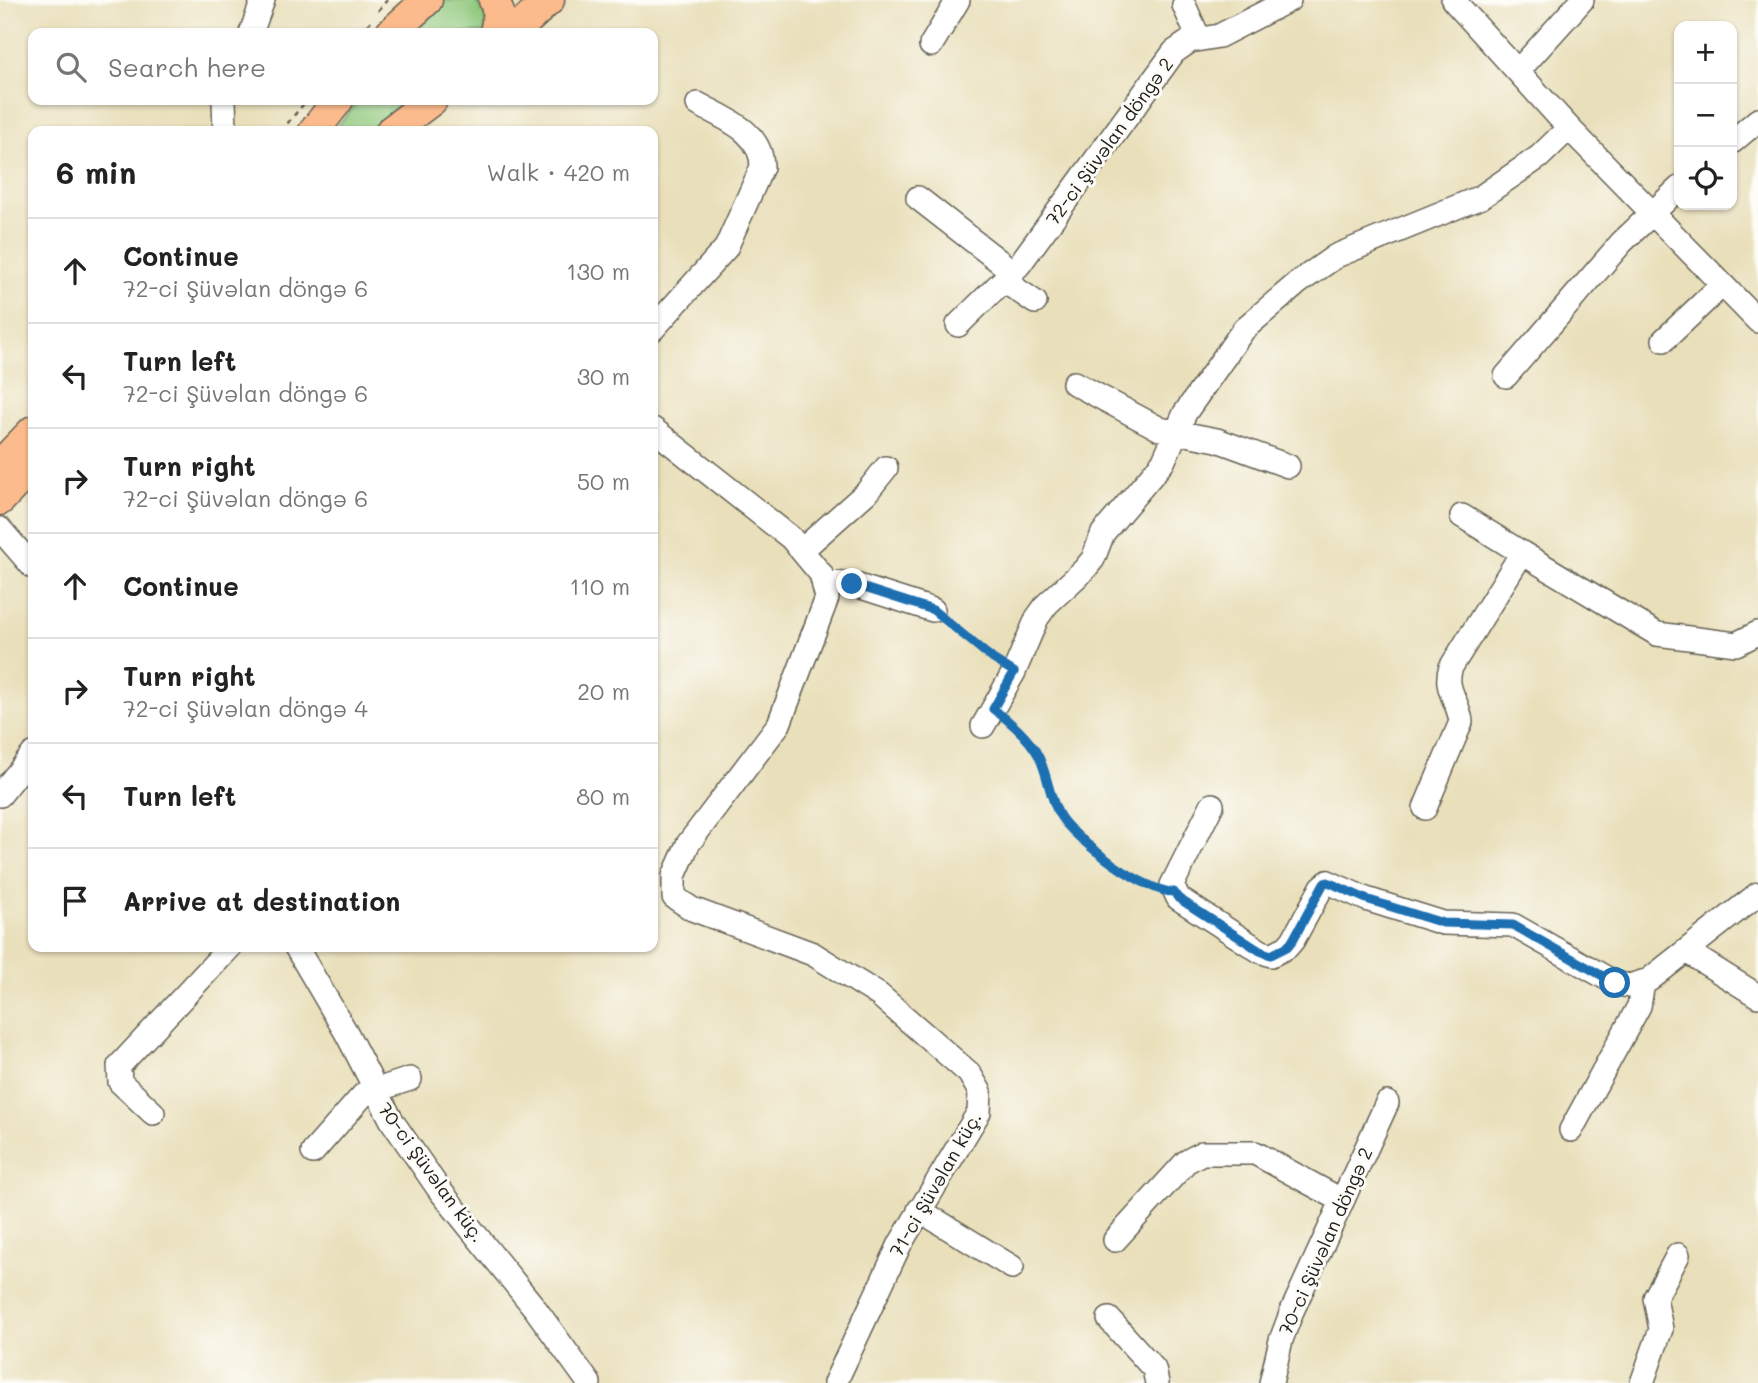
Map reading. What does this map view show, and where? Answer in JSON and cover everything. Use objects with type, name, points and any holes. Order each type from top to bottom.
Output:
[{"type":"main road","points":[[394,28],[417,0]]},
{"type":"main road","points":[[396,28],[427,0]]},
{"type":"main road","points":[[494,0],[499,13],[496,28]]},
{"type":"main road","points":[[518,28],[549,0]]},
{"type":"main road","points":[[318,126],[334,105]]},
{"type":"main road","points":[[398,126],[425,105]]},
{"type":"main road","points":[[0,465],[28,435]]},
{"type":"main road","points":[[0,500],[28,470]]},
{"type":"street","points":[[253,28],[263,0]]},
{"type":"street","points":[[931,46],[958,0]]},
{"type":"street","name":"72-ci Şüvəlan döngə 2","points":[[958,325],[1009,276],[1174,51],[1182,44],[1219,36],[1289,0]]},
{"type":"street","points":[[1453,0],[1569,128],[1758,321]]},
{"type":"street","points":[[1518,71],[1582,0]]},
{"type":"street","points":[[1184,5],[1199,39]]},
{"type":"street","points":[[658,321],[726,248],[762,167],[762,159],[752,137],[698,104]]},
{"type":"street","points":[[223,105],[225,126]]},
{"type":"street","points":[[1737,138],[1758,120]]},
{"type":"street","points":[[988,717],[1014,672],[1037,618],[1093,559],[1102,533],[1163,463],[1185,413],[1244,329],[1299,282],[1336,256],[1482,197],[1539,157],[1569,128]]},
{"type":"street","points":[[1506,376],[1581,287],[1674,192]]},
{"type":"street","points":[[918,198],[1009,276],[1035,302]]},
{"type":"street","points":[[1664,340],[1722,285]]},
{"type":"street","points":[[1074,383],[1160,429],[1217,440],[1288,466]]},
{"type":"street","points":[[658,433],[771,520],[802,550],[825,583],[852,584],[933,610]]},
{"type":"street","points":[[802,550],[866,493],[886,468]]},
{"type":"street","points":[[1462,516],[1657,634],[1737,644],[1758,633]]},
{"type":"street","points":[[0,529],[28,561]]},
{"type":"street","points":[[1425,808],[1461,722],[1446,678],[1522,553]]},
{"type":"street","name":"71-ci Şüvəlan küç.","points":[[825,583],[825,608],[779,724],[688,844],[664,896],[692,909],[788,942],[847,973],[889,1004],[970,1073],[980,1092],[979,1112],[919,1210],[881,1281],[835,1383]]},
{"type":"street","points":[[0,795],[28,760]]},
{"type":"street","points":[[1212,805],[1172,885],[1174,892],[1178,898],[1249,945],[1271,955],[1287,947],[1293,940],[1322,887],[1328,882],[1366,899],[1443,923],[1513,925],[1615,983],[1629,986],[1643,983],[1758,894]]},
{"type":"street","points":[[1686,951],[1758,996]]},
{"type":"street","points":[[153,1113],[120,1082],[119,1066],[225,952]]},
{"type":"street","name":"70-ci Şüvəlan küç.","points":[[299,952],[347,1034],[373,1090],[438,1188],[534,1307],[589,1383]]},
{"type":"street","points":[[1571,1130],[1639,1006],[1643,983]]},
{"type":"street","points":[[313,1152],[354,1103],[373,1090],[410,1079]]},
{"type":"street","name":"70-ci Şüvəlan döngə 2","points":[[1271,1383],[1280,1340],[1387,1103]]},
{"type":"street","points":[[1115,1240],[1186,1162],[1202,1153],[1255,1153],[1341,1200]]},
{"type":"street","points":[[919,1210],[1012,1267]]},
{"type":"street","points":[[1642,1383],[1661,1329],[1656,1298],[1678,1255]]},
{"type":"street","points":[[1109,1319],[1154,1369],[1157,1383]]},
{"type":"path","points":[[285,126],[303,105]]},
{"type":"path","points":[[933,610],[993,659],[1014,672]]},
{"type":"path","points":[[988,717],[1005,717],[1038,756],[1061,818],[1135,880],[1164,893],[1174,892]]},
{"type":"green space","points":[[445,0],[475,0],[485,15],[485,28],[417,28],[433,9]]},
{"type":"green space","points":[[355,105],[402,105],[374,126],[337,126]]},
{"type":"route","points":[[852,584],[933,610],[993,659],[1014,672],[993,709],[1005,717],[1038,756],[1061,818],[1135,880],[1164,893],[1174,892],[1178,898],[1260,951],[1271,955],[1287,947],[1324,883],[1328,882],[1366,899],[1443,923],[1513,925],[1615,983]]}]
